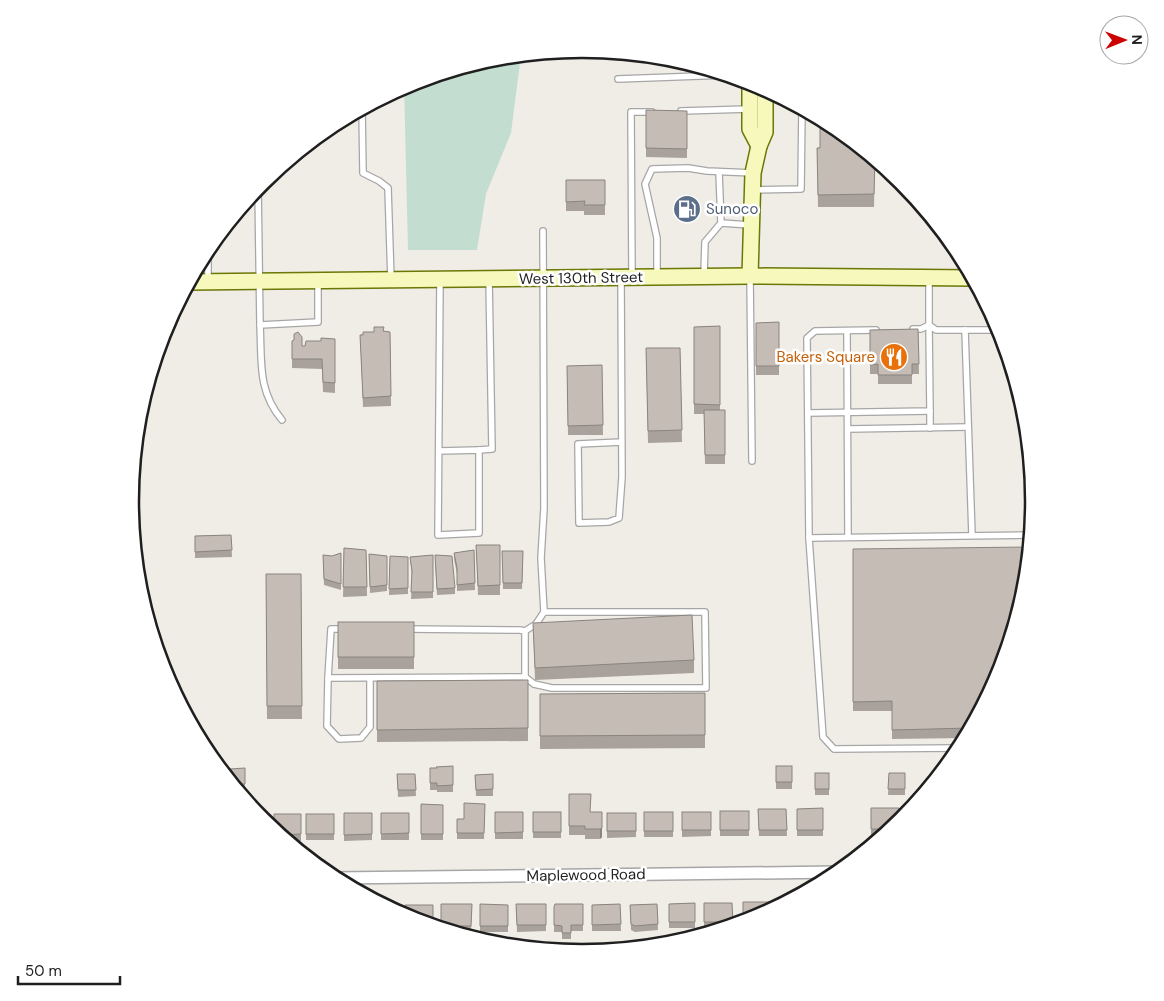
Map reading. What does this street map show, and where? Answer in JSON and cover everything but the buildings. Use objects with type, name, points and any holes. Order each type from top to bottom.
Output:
[{"type":"main road","points":[[750,90],[750,129],[759,146]]},
{"type":"main road","points":[[750,276],[753,173],[759,146],[765,132],[765,97]]},
{"type":"main road","name":"West 130th Street","points":[[196,282],[750,276],[965,278]]},
{"type":"street","name":"Maplewood Road","points":[[350,878],[823,872]]},
{"type":"lane","points":[[618,79],[706,76]]},
{"type":"lane","points":[[671,112],[750,109]]},
{"type":"lane","points":[[622,442],[578,444],[579,523],[609,522],[619,518],[622,477],[631,112],[661,112]]},
{"type":"lane","points":[[362,116],[363,173],[388,188],[391,281]]},
{"type":"lane","points":[[752,190],[801,189],[802,116]]},
{"type":"lane","points":[[657,277],[657,238],[645,184],[652,169],[688,168],[718,172],[753,173]]},
{"type":"lane","points":[[704,277],[705,242],[721,223],[718,172]]},
{"type":"lane","points":[[258,198],[262,384],[274,409],[282,420]]},
{"type":"lane","points":[[721,223],[752,226]]},
{"type":"lane","points":[[400,629],[525,631],[536,624],[544,612],[540,558],[544,508],[544,231]]},
{"type":"lane","points":[[208,263],[208,282]]},
{"type":"lane","points":[[750,276],[752,461]]},
{"type":"lane","points":[[439,451],[492,449],[489,279]]},
{"type":"lane","points":[[929,279],[930,428]]},
{"type":"lane","points":[[440,280],[438,535],[479,533],[479,450]]},
{"type":"lane","points":[[260,325],[318,322],[318,281]]},
{"type":"lane","points":[[902,330],[921,329],[929,325]]},
{"type":"lane","points":[[929,325],[936,330],[991,330]]},
{"type":"lane","points":[[847,330],[848,537]]},
{"type":"lane","points":[[884,330],[815,331],[807,338],[809,538],[823,737],[834,749],[949,748]]},
{"type":"lane","points":[[965,330],[972,536]]},
{"type":"lane","points":[[808,413],[930,411]]},
{"type":"lane","points":[[848,429],[968,427]]},
{"type":"lane","points":[[809,538],[1023,535]]},
{"type":"lane","points":[[328,678],[525,677],[534,684],[552,688],[706,688],[705,612],[544,612]]},
{"type":"lane","points":[[351,629],[331,629],[327,726],[339,738],[361,738],[370,726],[370,678]]},
{"type":"lane","points":[[525,631],[525,677]]},
{"type":"green space","points":[[520,62],[511,133],[486,194],[477,250],[408,250],[404,95],[467,73]]},
{"type":"place","name":"Sunoco","points":[[687,209]]},
{"type":"place","name":"Bakers Square","points":[[894,357]]}]
